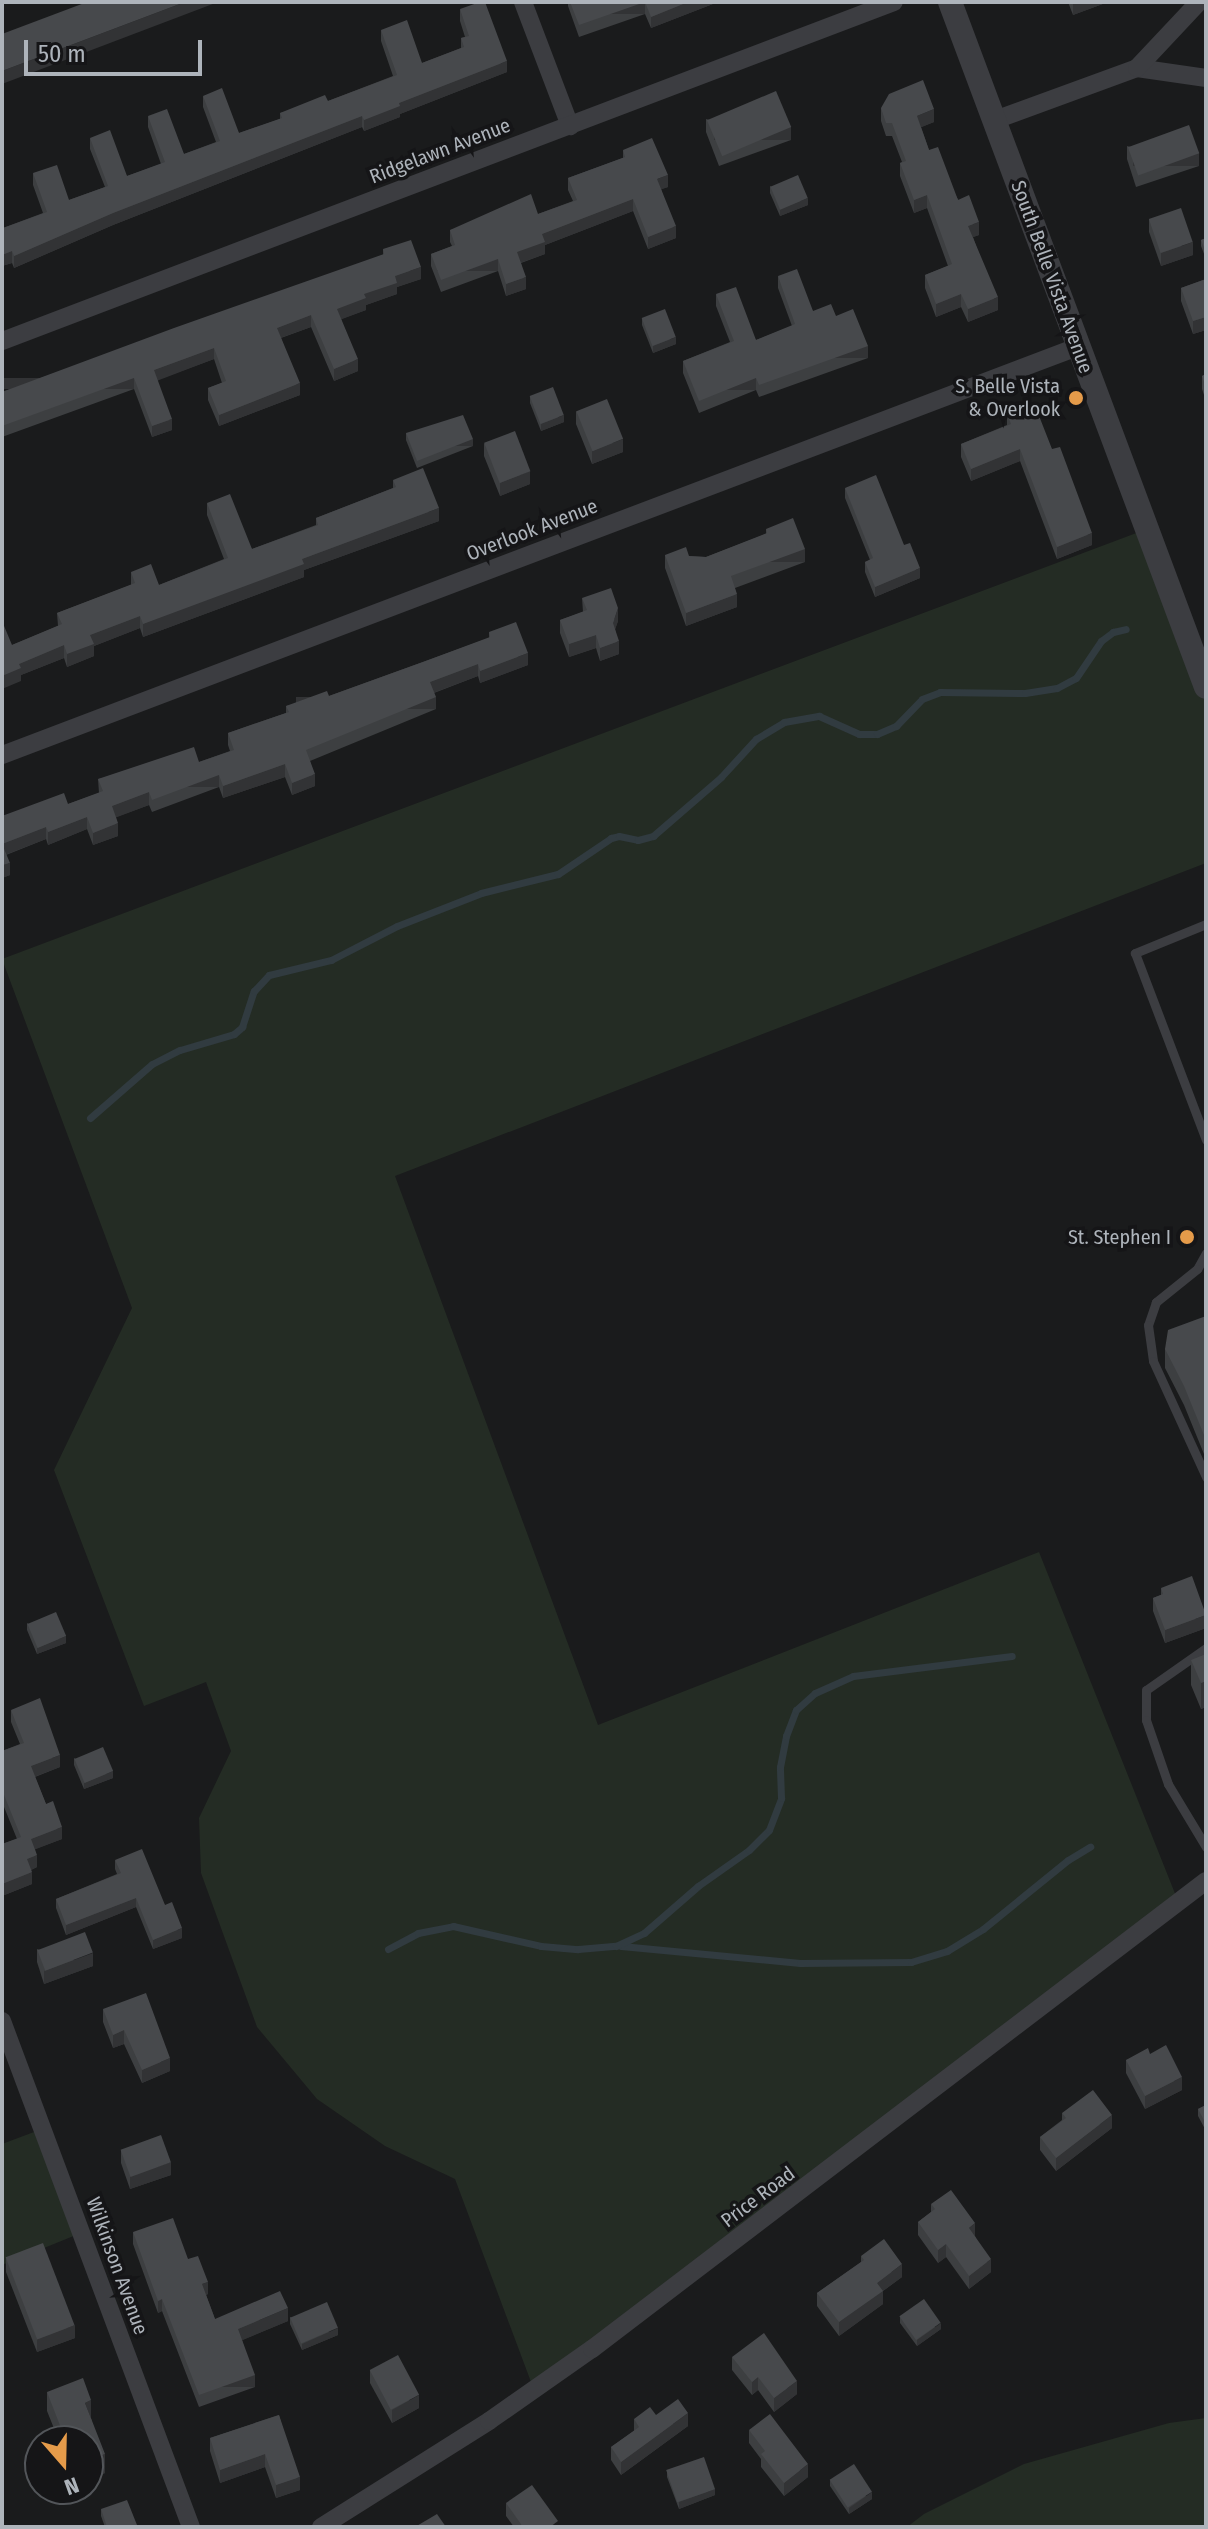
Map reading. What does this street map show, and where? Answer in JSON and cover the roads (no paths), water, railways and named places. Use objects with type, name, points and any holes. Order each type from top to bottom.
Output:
[{"type":"street","points":[[523,2],[570,126]]},
{"type":"street","name":"Ridgelawn Avenue","points":[[2,341],[894,2]]},
{"type":"street","name":"South Belle Vista Avenue","points":[[950,2],[1206,687]]},
{"type":"street","points":[[995,120],[1137,68],[1199,2]]},
{"type":"street","points":[[1137,68],[1206,78]]},
{"type":"street","name":"Overlook Avenue","points":[[2,755],[1077,347]]},
{"type":"street","name":"Price Road","points":[[321,2527],[489,2421],[592,2349],[1206,1881]]},
{"type":"street","name":"Wilkinson Avenue","points":[[2,2021],[191,2527]]},
{"type":"lane","points":[[1206,924],[1135,953],[1206,1140]]},
{"type":"lane","points":[[1206,1253],[1197,1269],[1156,1302],[1148,1325],[1153,1361],[1206,1477]]},
{"type":"lane","points":[[1206,1648],[1146,1690],[1146,1720],[1168,1784],[1206,1847]]},
{"type":"waterway","points":[[90,1118],[152,1064],[180,1050],[234,1034],[242,1027],[254,991],[269,975],[331,960],[397,926],[481,893],[558,874],[611,838],[619,836],[638,840],[653,836],[721,777],[756,739],[784,722],[819,716],[859,734],[877,734],[896,726],[922,699],[940,692],[1025,693],[1057,688],[1076,678],[1101,641],[1113,632],[1126,629]]},
{"type":"waterway","points":[[388,1949],[418,1933],[453,1926],[541,1946],[578,1949],[616,1946],[644,1933],[698,1886],[749,1850],[769,1830],[781,1798],[780,1767],[786,1736],[796,1710],[815,1693],[853,1676],[1012,1656]]},
{"type":"waterway","points":[[621,1946],[800,1963],[911,1962],[947,1951],[983,1929],[1068,1860],[1090,1847]]},
{"type":"place","name":"S. Belle Vista & Overlook","points":[[1076,398]]},
{"type":"place","name":"St. Stephen I","points":[[1187,1237]]}]
